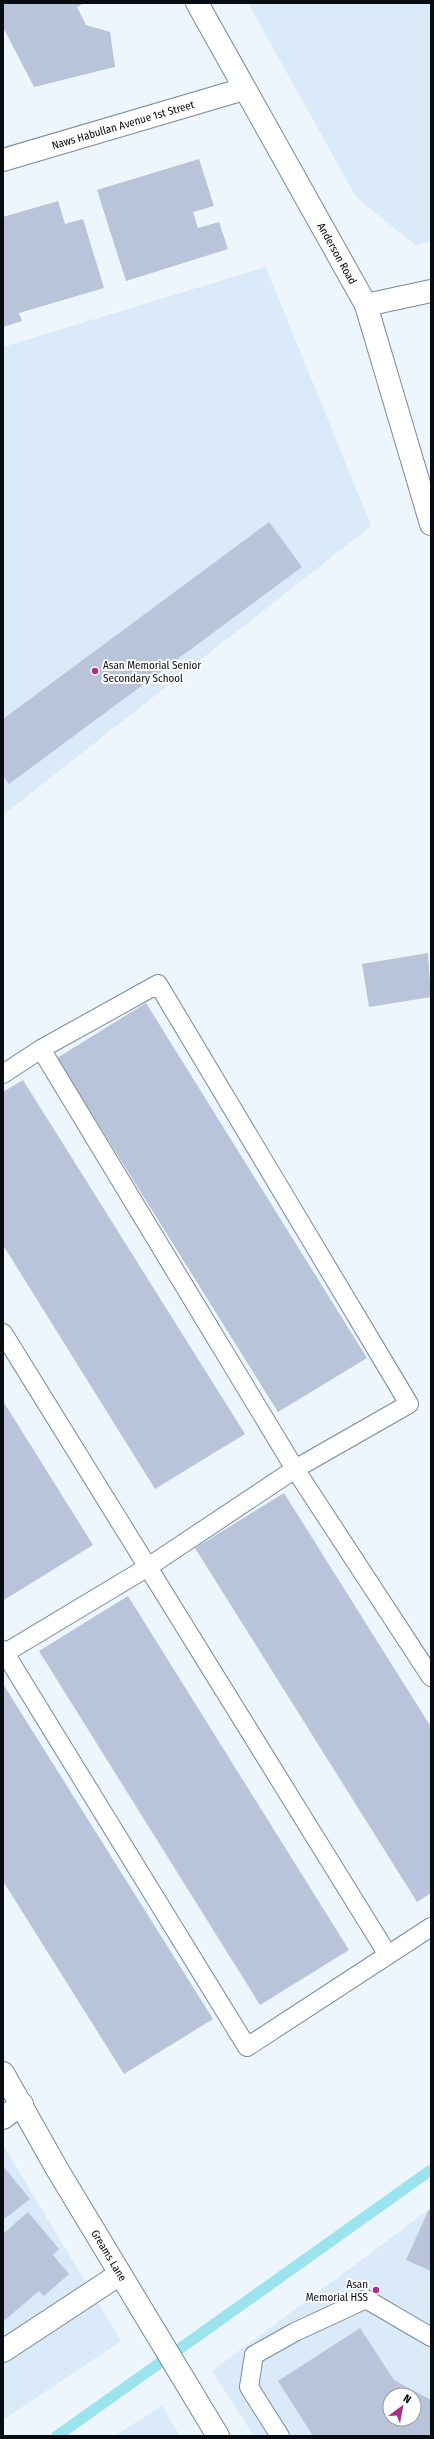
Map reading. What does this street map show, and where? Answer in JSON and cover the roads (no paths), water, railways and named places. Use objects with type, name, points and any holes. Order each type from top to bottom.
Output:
[{"type":"street","name":"Anderson Road","points":[[197,3],[366,305],[431,524]]},
{"type":"street","name":"Naws Habullan Avenue 1st Street","points":[[3,160],[244,89]]},
{"type":"street","points":[[366,305],[431,291]]},
{"type":"street","name":"Greams Lane","points":[[3,2073],[22,2104],[57,2169],[218,2436]]},
{"type":"street","points":[[3,2118],[22,2104]]},
{"type":"street","points":[[3,2350],[120,2274]]},
{"type":"lane","points":[[3,1074],[41,1049],[158,984],[409,1404],[295,1468],[148,1567],[4,1652],[247,2047],[431,1927]]},
{"type":"lane","points":[[41,1049],[295,1468],[428,1667]]},
{"type":"lane","points":[[3,1333],[388,1955]]},
{"type":"lane","points":[[280,2436],[249,2387],[254,2355],[295,2332],[366,2299],[431,2337]]},
{"type":"waterway","points":[[57,2436],[431,2170]]},
{"type":"place","name":"Asan Memorial Senior Secondary School","points":[[95,671]]},
{"type":"place","name":"Asan Memorial HSS","points":[[376,2290]]}]
